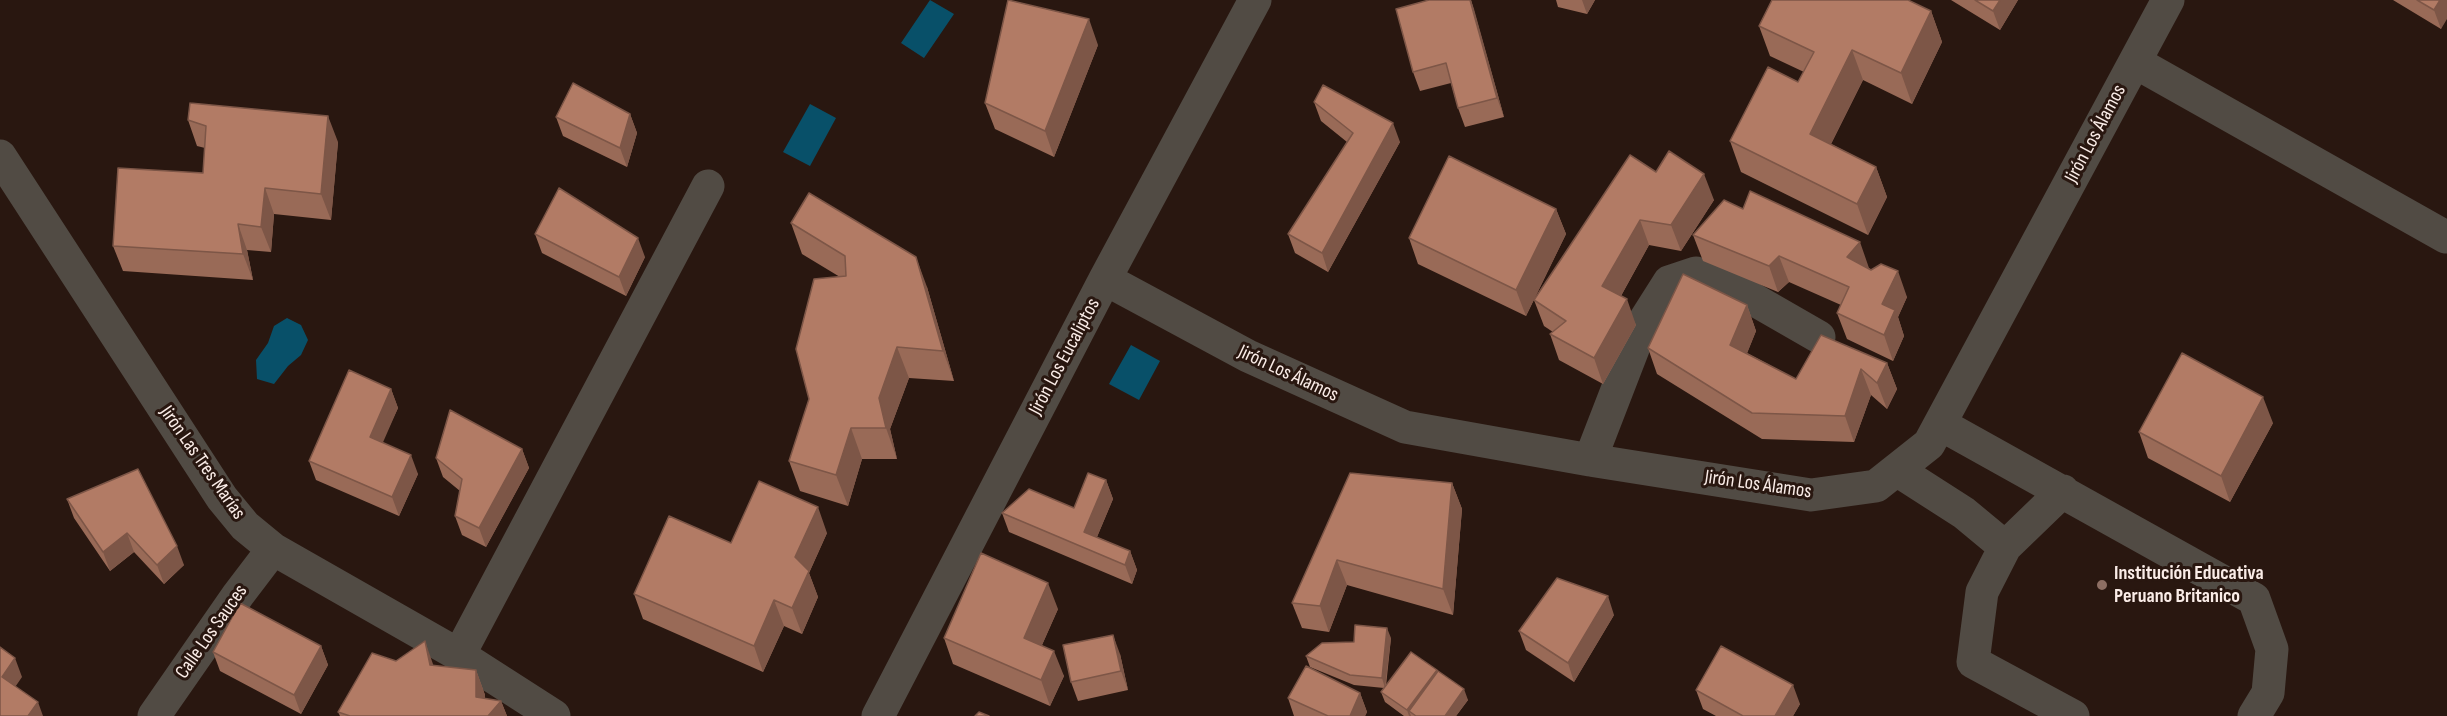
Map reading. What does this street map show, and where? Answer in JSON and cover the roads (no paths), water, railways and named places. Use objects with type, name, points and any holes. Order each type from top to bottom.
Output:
[{"type":"street","name":"Jirón Los Eucaliptos","points":[[878,716],[1105,279],[1255,0]]},
{"type":"street","name":"Jirón Los Álamos","points":[[1105,279],[1248,356],[1405,427],[1590,460],[1811,495],[1876,486],[1929,444],[2168,0]]},
{"type":"street","points":[[2135,62],[2446,237]]},
{"type":"street","name":"Jirón Las Tres Marías","points":[[0,156],[222,498],[245,526],[273,549],[459,656],[554,716]]},
{"type":"street","points":[[459,656],[708,186]]},
{"type":"street","points":[[1590,460],[1643,323],[1669,282],[1696,273],[1739,291],[1819,337]]},
{"type":"street","points":[[1940,424],[2254,598],[2272,649],[2268,693],[2254,716]]},
{"type":"street","points":[[1897,470],[1964,513],[2005,547]]},
{"type":"street","points":[[2063,491],[2005,547],[1982,592],[1973,662],[2073,716]]},
{"type":"street","name":"Calle Los Sauces","points":[[154,716],[238,595],[273,549]]},
{"type":"water","points":[[930,0],[954,14],[924,58],[901,43]]},
{"type":"water","points":[[810,104],[836,118],[810,166],[783,152]]},
{"type":"water","points":[[287,318],[301,325],[308,340],[301,355],[288,366],[274,384],[257,379],[256,360],[268,343],[274,326]]},
{"type":"water","points":[[1131,345],[1160,361],[1139,400],[1109,384]]},
{"type":"place","name":"Institución Educativa Peruano Britanico","points":[[2102,585]]}]
